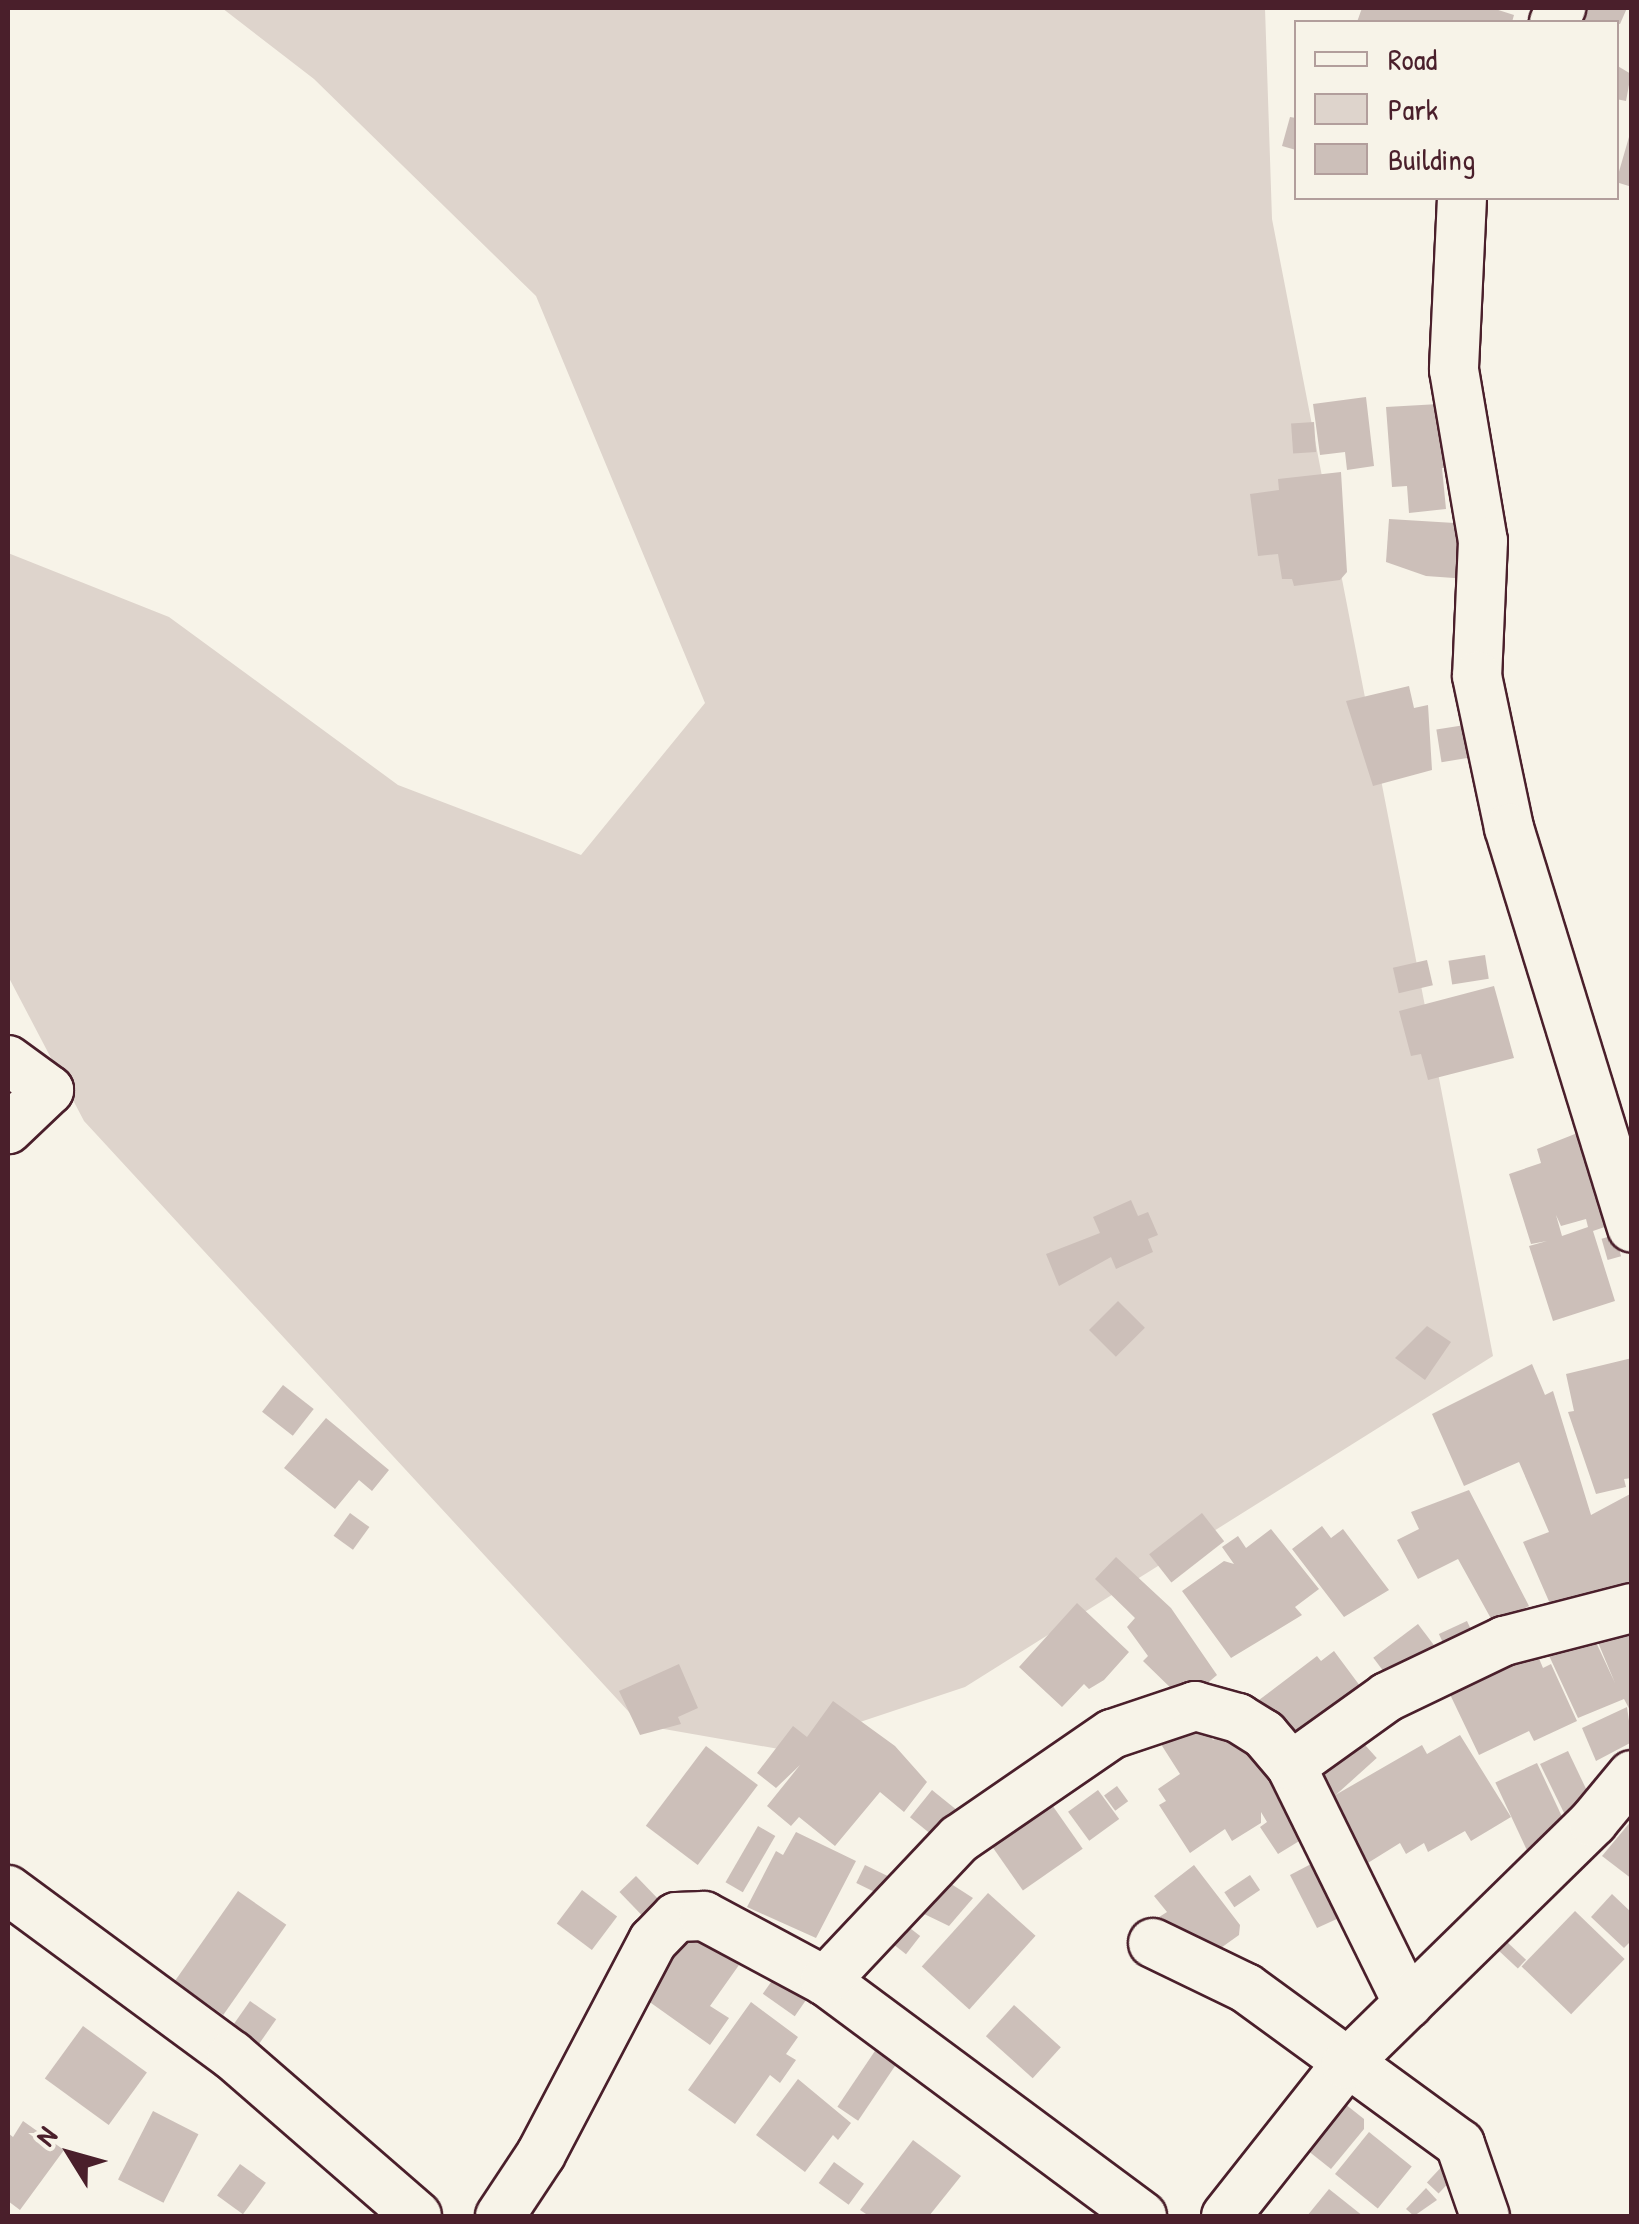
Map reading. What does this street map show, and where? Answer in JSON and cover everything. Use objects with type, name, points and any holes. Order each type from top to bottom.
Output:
[{"type":"street","points":[[1462,200],[1454,370],[1483,542],[1477,676],[1510,828],[1632,1228]]},
{"type":"street","points":[[8,1060],[49,1090],[8,1129]]},
{"type":"street","points":[[1292,1766],[1388,1697],[1504,1641],[1632,1608]]},
{"type":"street","points":[[825,1981],[959,1839],[1112,1734],[1195,1706],[1238,1718],[1264,1734],[1292,1766],[1408,2004]]},
{"type":"street","points":[[1226,2216],[1346,2064],[1593,1822],[1632,1775]]},
{"type":"street","points":[[8,1890],[232,2055],[417,2216]]},
{"type":"street","points":[[500,2216],[541,2154],[652,1940],[676,1917],[704,1916],[825,1981],[1142,2216]]},
{"type":"street","points":[[1153,1943],[1246,1988],[1460,2144],[1485,2216]]},
{"type":"green space","points":[[222,8],[1265,8],[1272,219],[1493,1356],[965,1687],[779,1749],[641,1725],[84,1121],[8,976],[8,553],[169,617],[398,785],[581,855],[705,703],[536,296],[314,79]]},
{"type":"building","points":[[1362,8],[1492,8],[1514,15],[1513,20],[1358,20]]},
{"type":"building","points":[[1571,8],[1627,8],[1620,24],[1619,20],[1565,20]]},
{"type":"building","points":[[1619,67],[1631,74],[1626,101],[1619,100]]},
{"type":"building","points":[[1290,117],[1294,118],[1294,149],[1282,146]]},
{"type":"building","points":[[1632,130],[1632,187],[1619,183]]},
{"type":"building","points":[[1366,397],[1374,466],[1347,470],[1345,452],[1320,455],[1313,404]]},
{"type":"building","points":[[1439,404],[1457,468],[1442,468],[1446,509],[1409,513],[1407,486],[1392,487],[1386,407]]},
{"type":"building","points":[[1314,422],[1316,452],[1293,454],[1291,424]]},
{"type":"building","points":[[1341,472],[1347,572],[1340,580],[1294,586],[1292,579],[1282,579],[1278,554],[1258,556],[1250,494],[1279,490],[1278,479]]},
{"type":"building","points":[[1389,519],[1471,524],[1468,579],[1426,576],[1386,562]]},
{"type":"building","points":[[1409,686],[1414,708],[1428,705],[1432,770],[1373,786],[1346,701]]},
{"type":"building","points":[[1465,725],[1470,758],[1442,762],[1436,730]]},
{"type":"building","points":[[1485,955],[1489,979],[1452,984],[1448,961]]},
{"type":"building","points":[[1427,960],[1433,985],[1399,993],[1393,968]]},
{"type":"building","points":[[1494,986],[1514,1058],[1428,1080],[1421,1054],[1411,1056],[1399,1011]]},
{"type":"building","points":[[1585,1130],[1619,1222],[1593,1231],[1615,1301],[1553,1321],[1529,1246],[1547,1241],[1531,1244],[1509,1174],[1541,1163],[1537,1149]],"holes":[[[1556,1215],[1561,1226],[1586,1219],[1588,1227],[1562,1236]]]},
{"type":"building","points":[[1131,1200],[1138,1216],[1148,1212],[1158,1235],[1148,1239],[1153,1252],[1116,1269],[1111,1257],[1059,1286],[1046,1254],[1100,1233],[1093,1217]]},
{"type":"building","points":[[1615,1235],[1621,1256],[1608,1260],[1602,1239]]},
{"type":"building","points":[[1118,1301],[1145,1328],[1116,1357],[1089,1330]]},
{"type":"building","points":[[1427,1326],[1451,1342],[1425,1380],[1395,1358]]},
{"type":"building","points":[[1632,1358],[1632,1478],[1624,1479],[1626,1487],[1596,1494],[1568,1412],[1574,1411],[1566,1374]]},
{"type":"building","points":[[1532,1364],[1545,1395],[1553,1391],[1591,1515],[1632,1493],[1632,1581],[1551,1606],[1523,1542],[1549,1532],[1519,1462],[1464,1486],[1432,1414]]},
{"type":"building","points":[[283,1385],[314,1409],[293,1436],[262,1412]]},
{"type":"building","points":[[326,1418],[389,1470],[372,1491],[359,1480],[335,1509],[284,1468]]},
{"type":"building","points":[[1469,1490],[1529,1606],[1494,1624],[1458,1559],[1418,1579],[1397,1540],[1419,1529],[1411,1512]]},
{"type":"building","points":[[350,1513],[369,1527],[353,1550],[334,1536]]},
{"type":"building","points":[[1202,1513],[1224,1541],[1171,1583],[1149,1554]]},
{"type":"building","points":[[1322,1526],[1331,1538],[1343,1529],[1389,1590],[1344,1617],[1292,1549]]},
{"type":"building","points":[[1271,1529],[1319,1589],[1295,1607],[1302,1615],[1231,1658],[1182,1591],[1224,1561],[1234,1564],[1222,1547],[1238,1536],[1246,1548]]},
{"type":"building","points":[[1116,1557],[1171,1608],[1217,1675],[1197,1692],[1178,1695],[1143,1661],[1148,1656],[1127,1627],[1135,1618],[1095,1579]]},
{"type":"building","points":[[1077,1603],[1129,1652],[1104,1680],[1089,1689],[1084,1684],[1062,1707],[1019,1667]]},
{"type":"building","points":[[1467,1621],[1475,1638],[1447,1651],[1439,1634]]},
{"type":"building","points":[[1418,1624],[1434,1645],[1389,1678],[1373,1658]]},
{"type":"building","points":[[1632,1624],[1632,1714],[1624,1699],[1578,1718],[1545,1647],[1595,1640],[1615,1683],[1597,1640]]},
{"type":"building","points":[[1533,1644],[1543,1668],[1551,1664],[1577,1721],[1534,1741],[1529,1731],[1479,1755],[1445,1684]]},
{"type":"building","points":[[1334,1651],[1366,1694],[1317,1733],[1289,1736],[1259,1700],[1317,1656],[1321,1661]]},
{"type":"building","points":[[679,1664],[698,1708],[678,1717],[681,1724],[640,1735],[619,1691]]},
{"type":"building","points":[[833,1701],[895,1746],[927,1782],[904,1812],[880,1792],[835,1846],[799,1817],[791,1826],[767,1806],[800,1765],[776,1788],[757,1773],[793,1726],[807,1737]]},
{"type":"building","points":[[1627,1707],[1632,1742],[1596,1761],[1582,1728]]},
{"type":"building","points":[[1204,1726],[1213,1740],[1228,1731],[1246,1740],[1314,1832],[1278,1854],[1260,1827],[1267,1822],[1261,1812],[1261,1823],[1232,1841],[1225,1829],[1190,1853],[1159,1805],[1166,1801],[1158,1789],[1180,1774],[1157,1738]]},
{"type":"building","points":[[1356,1735],[1377,1758],[1331,1800],[1310,1776]]},
{"type":"building","points":[[1460,1735],[1511,1817],[1471,1841],[1465,1831],[1428,1852],[1424,1843],[1406,1854],[1400,1843],[1363,1866],[1325,1801],[1422,1745],[1427,1754]]},
{"type":"building","points":[[706,1746],[758,1785],[698,1865],[646,1826]]},
{"type":"building","points":[[1568,1751],[1589,1795],[1567,1819],[1540,1764]]},
{"type":"building","points":[[1537,1763],[1569,1831],[1527,1850],[1495,1782]]},
{"type":"building","points":[[1117,1786],[1128,1801],[1115,1811],[1104,1795]]},
{"type":"building","points":[[932,1790],[964,1816],[942,1843],[910,1817]]},
{"type":"building","points":[[1098,1790],[1119,1819],[1089,1841],[1068,1812]]},
{"type":"building","points":[[1050,1802],[1083,1849],[1023,1891],[990,1844]]},
{"type":"building","points":[[1632,1820],[1632,1879],[1602,1856]]},
{"type":"building","points":[[758,1826],[775,1836],[743,1892],[726,1882]]},
{"type":"building","points":[[796,1832],[856,1861],[816,1938],[747,1907],[776,1851],[783,1855]]},
{"type":"building","points":[[1313,1863],[1350,1913],[1317,1928],[1290,1875]]},
{"type":"building","points":[[865,1865],[894,1879],[885,1897],[856,1883]]},
{"type":"building","points":[[1194,1865],[1240,1925],[1239,1935],[1211,1955],[1178,1949],[1156,1919],[1167,1912],[1154,1896]]},
{"type":"building","points":[[1250,1875],[1260,1890],[1234,1907],[1224,1892]]},
{"type":"building","points":[[636,1876],[660,1901],[644,1917],[619,1892]]},
{"type":"building","points":[[945,1880],[973,1898],[949,1926],[918,1911]]},
{"type":"building","points":[[582,1890],[617,1916],[592,1950],[557,1924]]},
{"type":"building","points":[[238,1891],[286,1925],[223,2015],[175,1981]]},
{"type":"building","points":[[988,1893],[1036,1936],[969,2009],[922,1967]]},
{"type":"building","points":[[1612,1894],[1632,1913],[1632,1940],[1624,1948],[1591,1917]]},
{"type":"building","points":[[1575,1911],[1625,1959],[1571,2014],[1522,1966]]},
{"type":"building","points":[[906,1925],[920,1936],[906,1954],[892,1943]]},
{"type":"building","points":[[691,1931],[739,1965],[710,2006],[729,2018],[710,2045],[644,1998],[671,1947],[677,1951]]},
{"type":"building","points":[[1507,1942],[1526,1960],[1518,1969],[1499,1951]]},
{"type":"building","points":[[776,1975],[808,1997],[795,2016],[763,1994]]},
{"type":"building","points":[[250,2001],[276,2019],[257,2047],[230,2029]]},
{"type":"building","points":[[751,2002],[798,2037],[786,2054],[796,2060],[780,2083],[770,2075],[735,2124],[688,2090]]},
{"type":"building","points":[[1014,2005],[1061,2047],[1033,2078],[986,2036]]},
{"type":"building","points":[[83,2026],[147,2072],[109,2125],[45,2079]]},
{"type":"building","points":[[881,2042],[902,2056],[858,2121],[837,2107]]},
{"type":"building","points":[[798,2079],[851,2123],[838,2140],[833,2135],[805,2172],[756,2135]]},
{"type":"building","points":[[1340,2100],[1364,2119],[1364,2129],[1331,2169],[1302,2146]]},
{"type":"building","points":[[153,2111],[198,2134],[163,2203],[118,2180]]},
{"type":"building","points":[[23,2121],[64,2150],[20,2210],[8,2201],[8,2133],[13,2137]]},
{"type":"building","points":[[1369,2132],[1412,2167],[1378,2209],[1335,2174]]},
{"type":"building","points":[[913,2140],[961,2176],[929,2216],[869,2216],[860,2210]]},
{"type":"building","points":[[834,2162],[864,2184],[849,2205],[819,2183]]},
{"type":"building","points":[[1446,2162],[1458,2173],[1439,2193],[1427,2182]]},
{"type":"building","points":[[240,2164],[266,2183],[243,2214],[217,2196]]},
{"type":"building","points":[[1426,2188],[1437,2200],[1414,2216],[1406,2209]]},
{"type":"building","points":[[1329,2189],[1363,2216],[1307,2216]]}]
